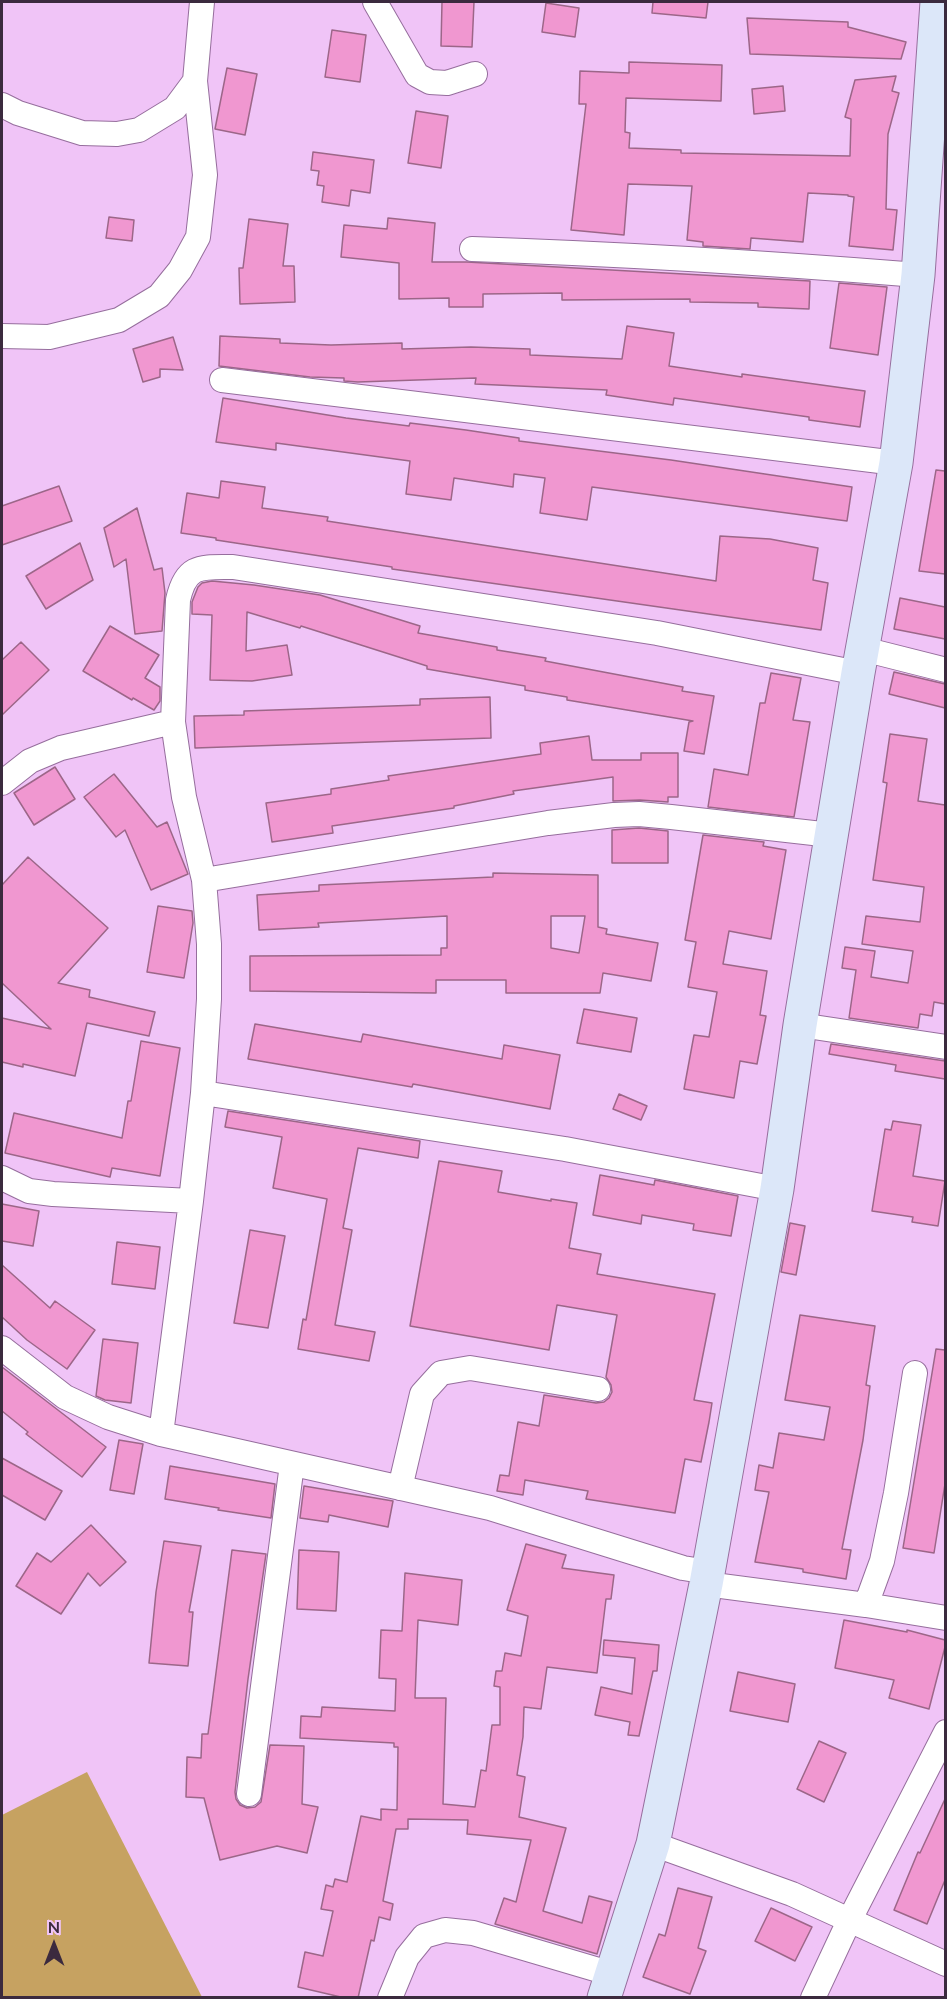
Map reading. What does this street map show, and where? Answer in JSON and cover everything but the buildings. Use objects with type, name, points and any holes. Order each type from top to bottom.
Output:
[{"type":"street","points":[[2,336],[49,337],[119,320],[159,297],[180,270],[198,237],[205,174],[195,81],[202,2]]},
{"type":"street","points":[[375,2],[417,75],[430,82],[447,83],[475,74]]},
{"type":"street","points":[[390,1998],[407,1957],[424,1936],[446,1929],[473,1933],[608,1986],[653,1844],[707,1578],[777,1189],[800,1025],[831,835],[896,463],[918,275],[937,2]]},
{"type":"street","points":[[2,105],[18,113],[82,133],[117,134],[139,130],[175,108],[195,81]]},
{"type":"street","points":[[472,249],[739,261],[918,275]]},
{"type":"street","points":[[222,380],[896,463]]},
{"type":"street","points":[[161,1434],[191,1201],[203,1093],[210,999],[204,880],[184,797],[173,722],[178,600],[181,585],[190,573],[208,567],[233,567],[657,633],[860,661],[945,670]]},
{"type":"street","points":[[2,783],[30,761],[61,748],[173,722]]},
{"type":"street","points":[[204,880],[548,823],[614,815],[639,814],[831,835]]},
{"type":"street","points":[[800,1025],[945,1047]]},
{"type":"street","points":[[203,1093],[565,1149],[777,1189]]},
{"type":"street","points":[[2,1179],[29,1191],[53,1194],[191,1201]]},
{"type":"street","points":[[2,1348],[65,1397],[108,1417],[161,1434],[490,1508],[683,1568],[707,1578],[945,1618]]},
{"type":"street","points":[[400,1488],[422,1394],[441,1374],[470,1368],[598,1389]]},
{"type":"street","points":[[866,1605],[882,1561],[896,1493],[915,1374]]},
{"type":"street","points":[[249,1794],[292,1464]]},
{"type":"street","points":[[813,1998],[849,1921],[945,1732]]},
{"type":"street","points":[[653,1844],[792,1894],[945,1964]]},
{"type":"shaded area","points":[[87,1772],[202,1997],[2,1997],[2,1815]]}]
